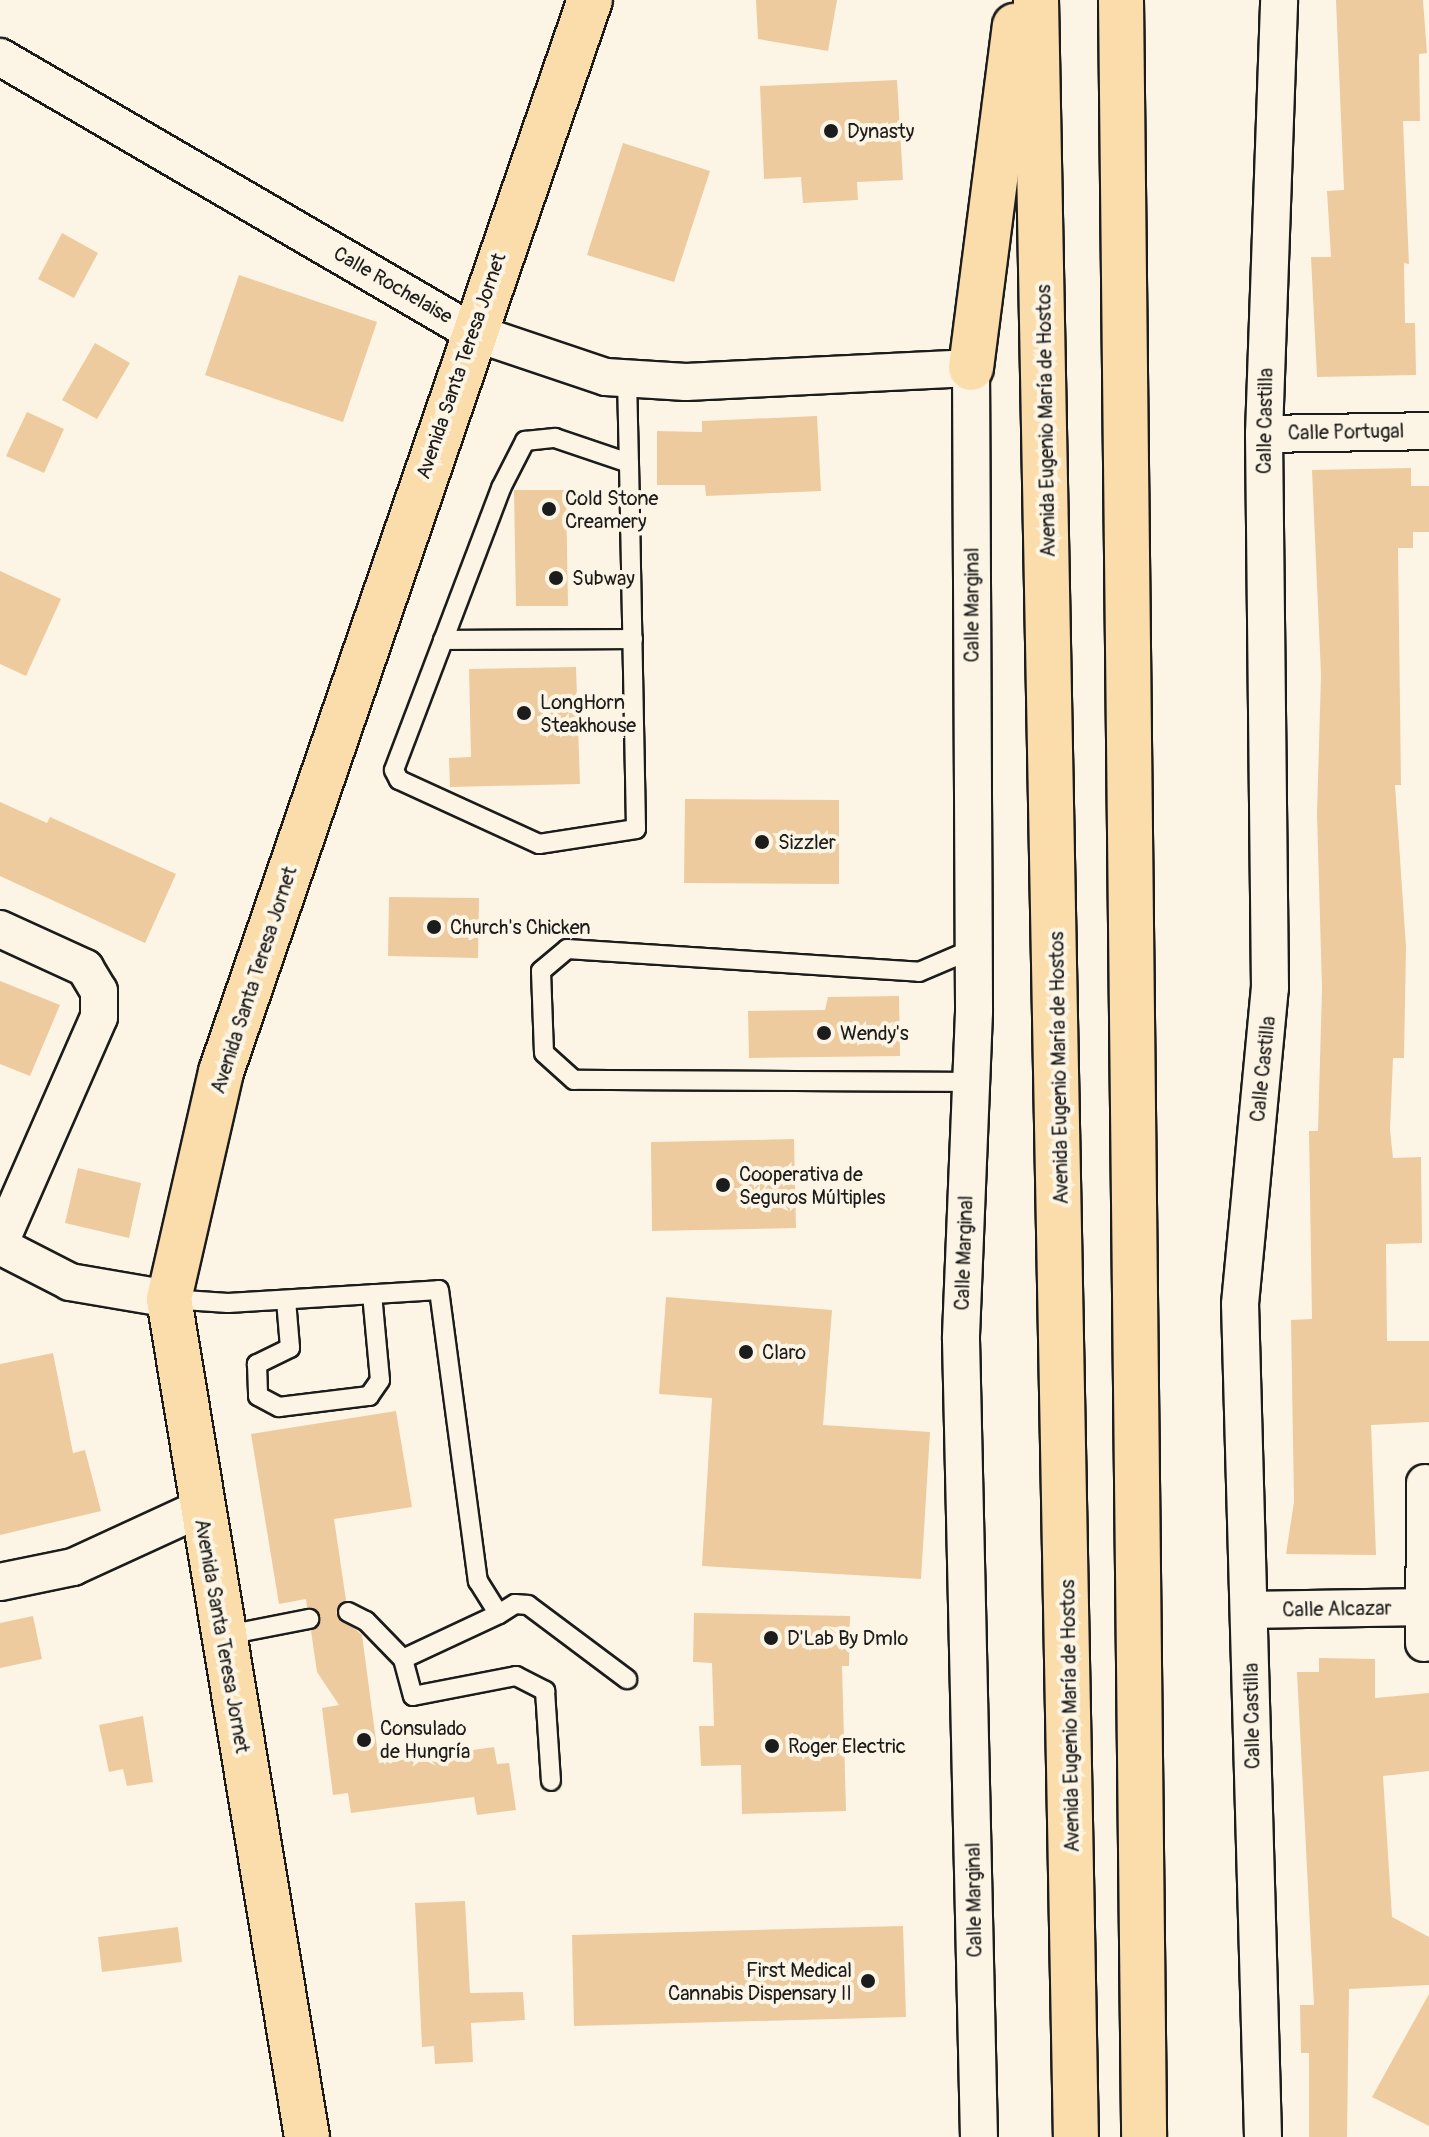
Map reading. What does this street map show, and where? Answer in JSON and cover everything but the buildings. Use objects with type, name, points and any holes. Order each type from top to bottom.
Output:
[{"type":"main road","name":"Avenida Santa Teresa Jornet","points":[[307,2137],[222,1636],[169,1299],[221,1072],[472,332],[590,0]]},
{"type":"main road","points":[[971,368],[1018,0]]},
{"type":"main road","name":"Avenida Eugenio María de Hostos","points":[[1036,0],[1076,2137]]},
{"type":"main road","points":[[1121,0],[1146,2135]]},
{"type":"street","name":"Calle Castilla","points":[[1263,2137],[1240,1304],[1270,988],[1264,434],[1279,0]]},
{"type":"street","name":"Calle Rochelaise","points":[[0,57],[472,332],[606,377],[686,382],[971,368]]},
{"type":"street","name":"Calle Marginal","points":[[971,368],[973,949],[961,1339],[979,2137]]},
{"type":"street","name":"Calle Portugal","points":[[1264,434],[1429,431]]},
{"type":"street","points":[[0,929],[85,968],[99,991],[99,1017],[0,1244],[70,1282],[169,1299]]},
{"type":"street","points":[[1424,1643],[1425,1483]]},
{"type":"street","points":[[0,1582],[73,1567],[201,1508]]},
{"type":"street","name":"Calle Alcazar","points":[[1249,1610],[1424,1607]]},
{"type":"lane","points":[[627,378],[629,463],[633,639],[636,829],[539,844],[399,780],[394,770],[501,488],[525,441],[555,438],[629,463]]},
{"type":"lane","points":[[443,640],[633,639]]},
{"type":"lane","points":[[971,1082],[574,1080],[544,1053],[541,971],[567,949],[919,972],[973,949]]},
{"type":"lane","points":[[169,1299],[286,1300],[439,1290],[478,1581],[499,1614]]},
{"type":"lane","points":[[286,1300],[290,1348],[257,1364],[258,1396],[279,1407],[369,1396],[380,1380],[372,1294]]},
{"type":"lane","points":[[403,1659],[515,1604],[528,1605],[627,1679]]},
{"type":"lane","points":[[348,1612],[366,1621],[403,1659],[413,1696],[516,1676],[545,1691],[551,1781]]},
{"type":"lane","points":[[222,1636],[309,1619]]},
{"type":"place","name":"Dynasty","points":[[831,131]]},
{"type":"place","name":"Cold Stone Creamery","points":[[549,509]]},
{"type":"place","name":"Subway","points":[[556,578]]},
{"type":"place","name":"LongHorn Steakhouse","points":[[524,713]]},
{"type":"place","name":"Sizzler","points":[[762,842]]},
{"type":"place","name":"Church's Chicken","points":[[434,927]]},
{"type":"place","name":"Wendy's","points":[[824,1033]]},
{"type":"place","name":"Cooperativa de Seguros Múltiples","points":[[723,1185]]},
{"type":"place","name":"Claro","points":[[746,1352]]},
{"type":"place","name":"D'Lab By Dmlo","points":[[771,1638]]},
{"type":"place","name":"Consulado de Hungría","points":[[364,1740]]},
{"type":"place","name":"Roger Electric","points":[[772,1746]]},
{"type":"place","name":"First Medical Cannabis Dispensary II","points":[[868,1981]]}]
